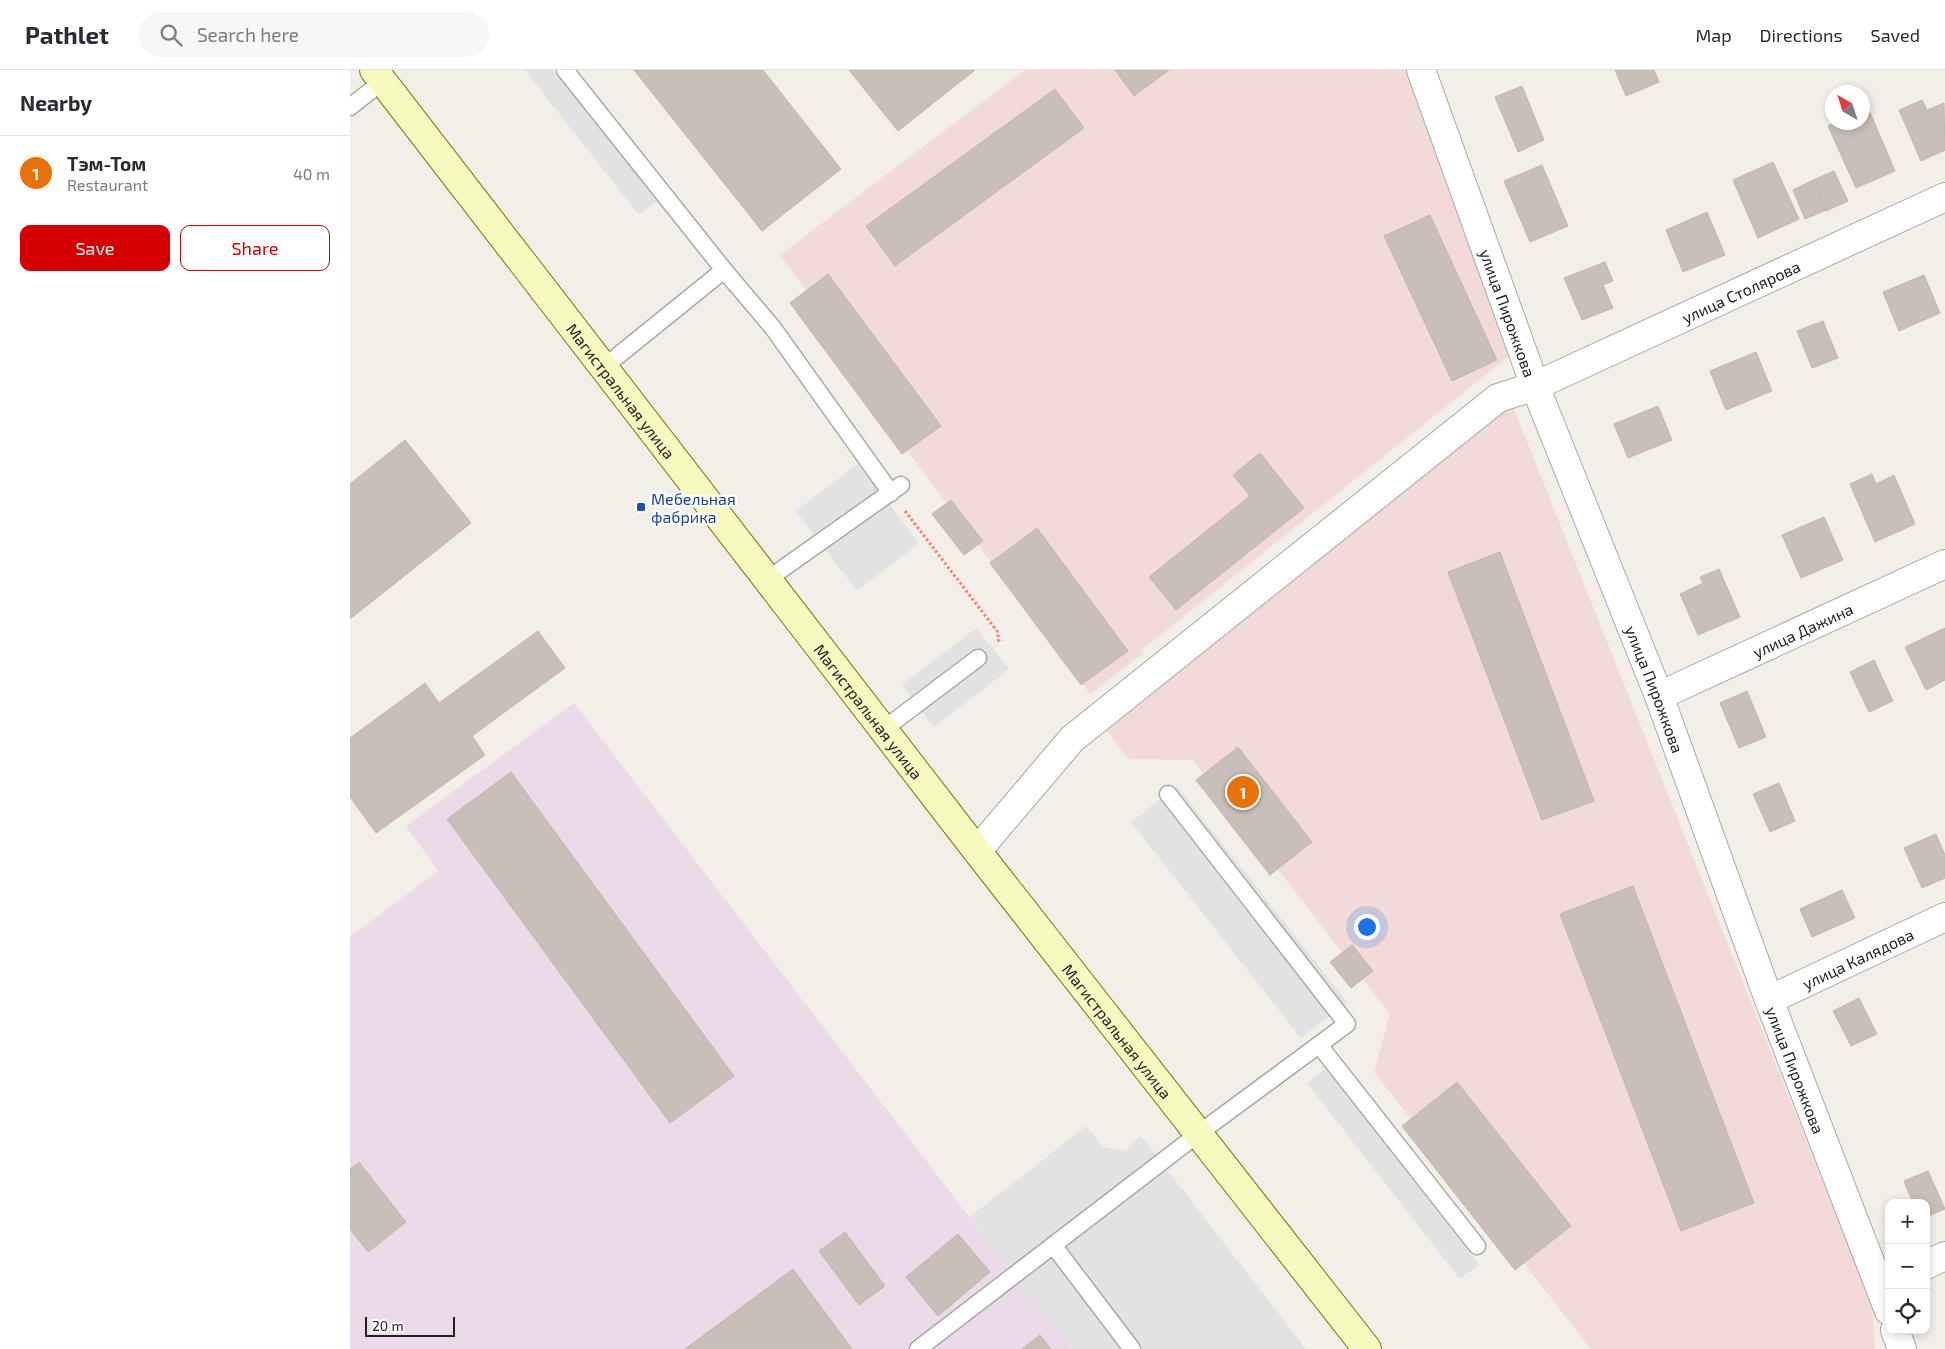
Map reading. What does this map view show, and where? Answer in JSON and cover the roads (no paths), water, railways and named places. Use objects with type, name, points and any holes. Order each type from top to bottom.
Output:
[{"type":"main road","name":"Магистральная улица","points":[[378,76],[977,851],[1367,1349]]},
{"type":"street","name":"улица Пирожкова","points":[[1427,72],[1535,386],[1659,696],[1769,1000],[1885,1290]]},
{"type":"street","name":"улица Столярова","points":[[977,851],[1072,739],[1498,398],[1535,386],[1945,197]]},
{"type":"street","name":"улица Дажина","points":[[1659,696],[1945,564]]},
{"type":"street","name":"улица Калядова","points":[[1769,1000],[1945,917]]},
{"type":"street","points":[[1930,1263],[1945,1256]]},
{"type":"street","points":[[1896,1334],[1902,1349]]},
{"type":"lane","points":[[565,70],[724,270],[773,328],[896,489],[768,579]]},
{"type":"lane","points":[[350,107],[378,76]]},
{"type":"lane","points":[[604,367],[724,270]]},
{"type":"lane","points":[[884,729],[978,658]]},
{"type":"lane","points":[[918,1349],[1198,1134],[1347,1024],[1168,794]]},
{"type":"lane","points":[[1319,1045],[1477,1246]]},
{"type":"lane","points":[[1053,1245],[1132,1349]]},
{"type":"place","name":"Мебельная фабрика","points":[[641,507]]},
{"type":"place","name":"Тэм-Том","points":[[1243,792]]}]
